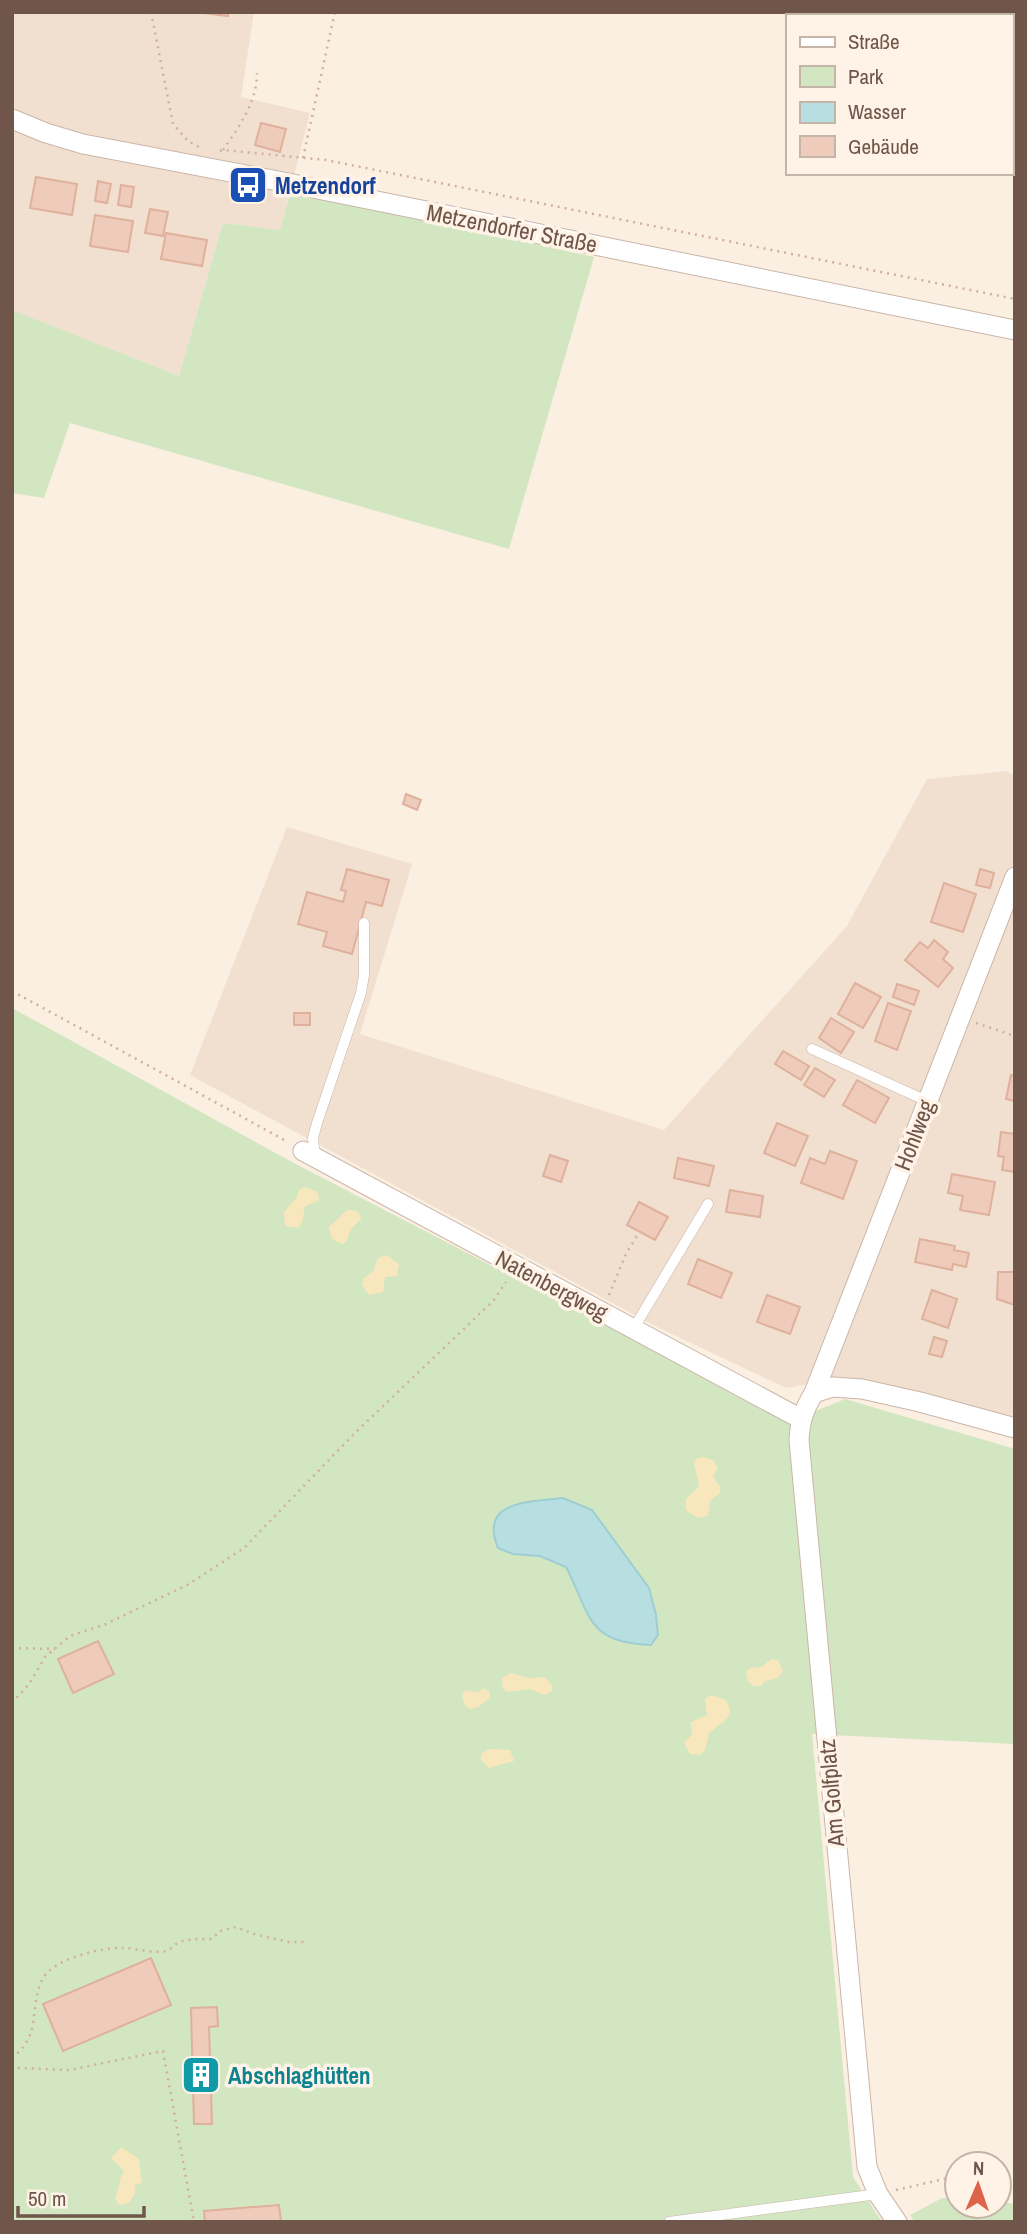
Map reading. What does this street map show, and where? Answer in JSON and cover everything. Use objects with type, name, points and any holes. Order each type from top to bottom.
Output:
[{"type":"street","name":"Metzendorfer Straße","points":[[12,119],[83,144],[207,161],[1015,330]]},
{"type":"street","name":"Hohlweg","points":[[814,1393],[1015,877]]},
{"type":"street","name":"Natenbergweg","points":[[309,1154],[800,1419]]},
{"type":"street","points":[[814,1393],[833,1387],[862,1389],[1015,1428]]},
{"type":"street","name":"Am Golfplatz","points":[[814,1393],[800,1419],[799,1440],[862,2132],[867,2167],[878,2194],[897,2222]]},
{"type":"lane","points":[[309,1154],[362,984],[364,923]]},
{"type":"lane","points":[[812,1049],[927,1101]]},
{"type":"lane","points":[[634,1328],[708,1204]]},
{"type":"lane","points":[[669,2222],[878,2194]]},
{"type":"path","points":[[151,12],[173,124],[207,161],[223,150],[244,121],[257,73]]},
{"type":"path","points":[[303,158],[335,12]]},
{"type":"path","points":[[223,150],[340,163],[1015,299]]},
{"type":"path","points":[[12,991],[309,1154]]},
{"type":"path","points":[[959,1017],[1015,1036]]},
{"type":"path","points":[[600,1311],[639,1232]]},
{"type":"path","points":[[12,1703],[29,1684],[45,1657],[70,1636],[106,1624],[189,1584],[244,1548],[355,1433],[494,1300],[517,1266]]},
{"type":"path","points":[[12,1648],[55,1649]]},
{"type":"path","points":[[12,2058],[32,2036],[42,1979],[52,1966],[112,1948],[166,1951],[178,1942],[212,1939],[220,1931],[236,1927],[289,1942],[304,1942]]},
{"type":"path","points":[[12,2064],[18,2068],[69,2070],[163,2051],[194,2222]]},
{"type":"path","points":[[878,2194],[943,2179]]},
{"type":"shaded area","name":"Metzendorf","points":[[12,12],[254,12],[241,97],[310,113],[280,230],[223,223],[179,376],[12,310]]},
{"type":"shaded area","points":[[1007,771],[1015,777],[1015,1422],[835,1380],[786,1388],[655,1326],[190,1075],[287,827],[412,864],[360,1034],[664,1130],[847,926],[927,779]]},
{"type":"green space","points":[[291,189],[594,257],[509,549],[70,423],[44,498],[12,493],[12,310],[179,376],[223,223],[280,230]]},
{"type":"green space","points":[[12,1008],[290,1161],[791,1421],[845,1399],[1015,1449],[1015,1744],[812,1734],[853,2177],[882,2222],[12,2222]]},
{"type":"green space","points":[[942,2198],[943,2220],[1013,2220],[1015,2204],[1015,2222],[915,2222],[910,2215]]},
{"type":"sand","points":[[304,1187],[316,1191],[318,1201],[305,1206],[299,1228],[285,1226],[284,1212]]},
{"type":"sand","points":[[347,1210],[357,1212],[361,1219],[351,1229],[343,1244],[336,1242],[329,1227]]},
{"type":"sand","points":[[386,1255],[399,1264],[397,1276],[385,1277],[383,1292],[369,1295],[362,1285],[363,1279],[374,1271],[379,1259]]},
{"type":"sand","points":[[697,1458],[713,1460],[718,1467],[713,1477],[720,1487],[720,1493],[710,1501],[708,1516],[697,1518],[686,1510],[686,1499],[699,1486],[694,1463]]},
{"type":"sand","points":[[772,1659],[778,1660],[783,1671],[778,1678],[765,1681],[761,1686],[754,1686],[748,1681],[746,1672],[750,1668],[761,1667]]},
{"type":"sand","points":[[511,1673],[529,1678],[545,1677],[552,1685],[552,1691],[544,1695],[531,1689],[507,1692],[503,1688],[502,1678]]},
{"type":"sand","points":[[483,1688],[490,1692],[490,1698],[478,1707],[471,1709],[465,1706],[463,1692],[478,1692]]},
{"type":"sand","points":[[711,1695],[726,1700],[730,1709],[728,1718],[709,1733],[705,1750],[700,1755],[690,1754],[684,1743],[692,1734],[691,1722],[707,1715],[705,1699]]},
{"type":"sand","points":[[488,1749],[510,1750],[514,1761],[489,1768],[481,1760],[481,1754]]},
{"type":"sand","points":[[121,2147],[139,2159],[142,2182],[135,2186],[135,2194],[129,2203],[119,2205],[115,2198],[124,2171],[111,2158]]},
{"type":"water","points":[[563,1498],[592,1510],[649,1588],[658,1635],[651,1645],[614,1639],[602,1632],[587,1612],[566,1567],[540,1556],[513,1554],[498,1548],[494,1532],[495,1520],[501,1512],[523,1503]]},
{"type":"building","points":[[195,12],[228,12],[228,16]]},
{"type":"building","points":[[261,123],[286,129],[280,152],[255,145]]},
{"type":"building","points":[[36,177],[77,184],[72,215],[30,208]]},
{"type":"building","points":[[98,181],[111,184],[107,203],[95,201]]},
{"type":"building","points":[[121,185],[134,187],[131,207],[118,205]]},
{"type":"building","points":[[150,209],[168,212],[163,236],[145,233]]},
{"type":"building","points":[[95,215],[133,221],[128,252],[90,246]]},
{"type":"building","points":[[166,233],[207,240],[202,266],[161,259]]},
{"type":"building","points":[[406,794],[421,800],[417,810],[403,804]]},
{"type":"building","points":[[347,869],[389,880],[382,906],[366,902],[352,954],[323,946],[327,932],[298,924],[307,892],[343,902],[346,891],[341,890]]},
{"type":"building","points":[[980,869],[994,873],[990,888],[976,885]]},
{"type":"building","points":[[944,883],[976,894],[963,932],[931,922]]},
{"type":"building","points":[[934,940],[948,952],[943,959],[953,968],[938,987],[905,960],[920,942],[928,948]]},
{"type":"building","points":[[855,983],[881,997],[863,1028],[838,1014]]},
{"type":"building","points":[[897,984],[919,991],[914,1005],[893,997]]},
{"type":"building","points":[[888,1003],[911,1011],[897,1050],[875,1041]]},
{"type":"building","points":[[294,1013],[310,1013],[310,1025],[294,1025]]},
{"type":"building","points":[[831,1018],[854,1032],[841,1053],[819,1038]]},
{"type":"building","points":[[783,1051],[809,1066],[801,1080],[775,1064]]},
{"type":"building","points":[[815,1068],[835,1080],[824,1097],[804,1085]]},
{"type":"building","points":[[1011,1075],[1015,1076],[1015,1101],[1006,1099]]},
{"type":"building","points":[[857,1080],[889,1098],[875,1123],[843,1105]]},
{"type":"building","points":[[777,1123],[808,1136],[795,1166],[764,1153]]},
{"type":"building","points":[[1001,1132],[1015,1134],[1015,1172],[1002,1170],[1004,1157],[998,1156]]},
{"type":"building","points":[[830,1151],[857,1161],[843,1199],[801,1183],[810,1158],[825,1164]]},
{"type":"building","points":[[550,1155],[568,1161],[561,1182],[543,1176]]},
{"type":"building","points":[[678,1158],[714,1166],[709,1186],[674,1178]]},
{"type":"building","points":[[952,1174],[995,1182],[989,1215],[960,1210],[963,1196],[948,1193]]},
{"type":"building","points":[[730,1190],[763,1196],[760,1217],[726,1212]]},
{"type":"building","points":[[639,1202],[668,1217],[655,1240],[627,1225]]},
{"type":"building","points":[[920,1239],[955,1246],[954,1250],[969,1253],[966,1267],[953,1264],[952,1270],[915,1262]]},
{"type":"building","points":[[698,1259],[732,1273],[721,1298],[688,1284]]},
{"type":"building","points":[[998,1272],[1015,1272],[1015,1305],[997,1299]]},
{"type":"building","points":[[932,1290],[957,1299],[948,1328],[922,1319]]},
{"type":"building","points":[[767,1295],[800,1307],[790,1334],[757,1322]]},
{"type":"building","points":[[934,1337],[947,1341],[942,1357],[929,1354]]},
{"type":"building","points":[[98,1641],[114,1674],[73,1693],[58,1659]]},
{"type":"building","points":[[151,1958],[171,2005],[63,2051],[43,2004]]},
{"type":"building","name":"Abschlaghütten","points":[[217,2007],[218,2026],[209,2027],[212,2124],[194,2124],[191,2008]]},
{"type":"building","points":[[279,2205],[281,2222],[205,2222],[204,2211]]},
{"type":"place","name":"Metzendorf","points":[[248,185]]},
{"type":"place","name":"Abschlaghütten","points":[[201,2075]]}]
